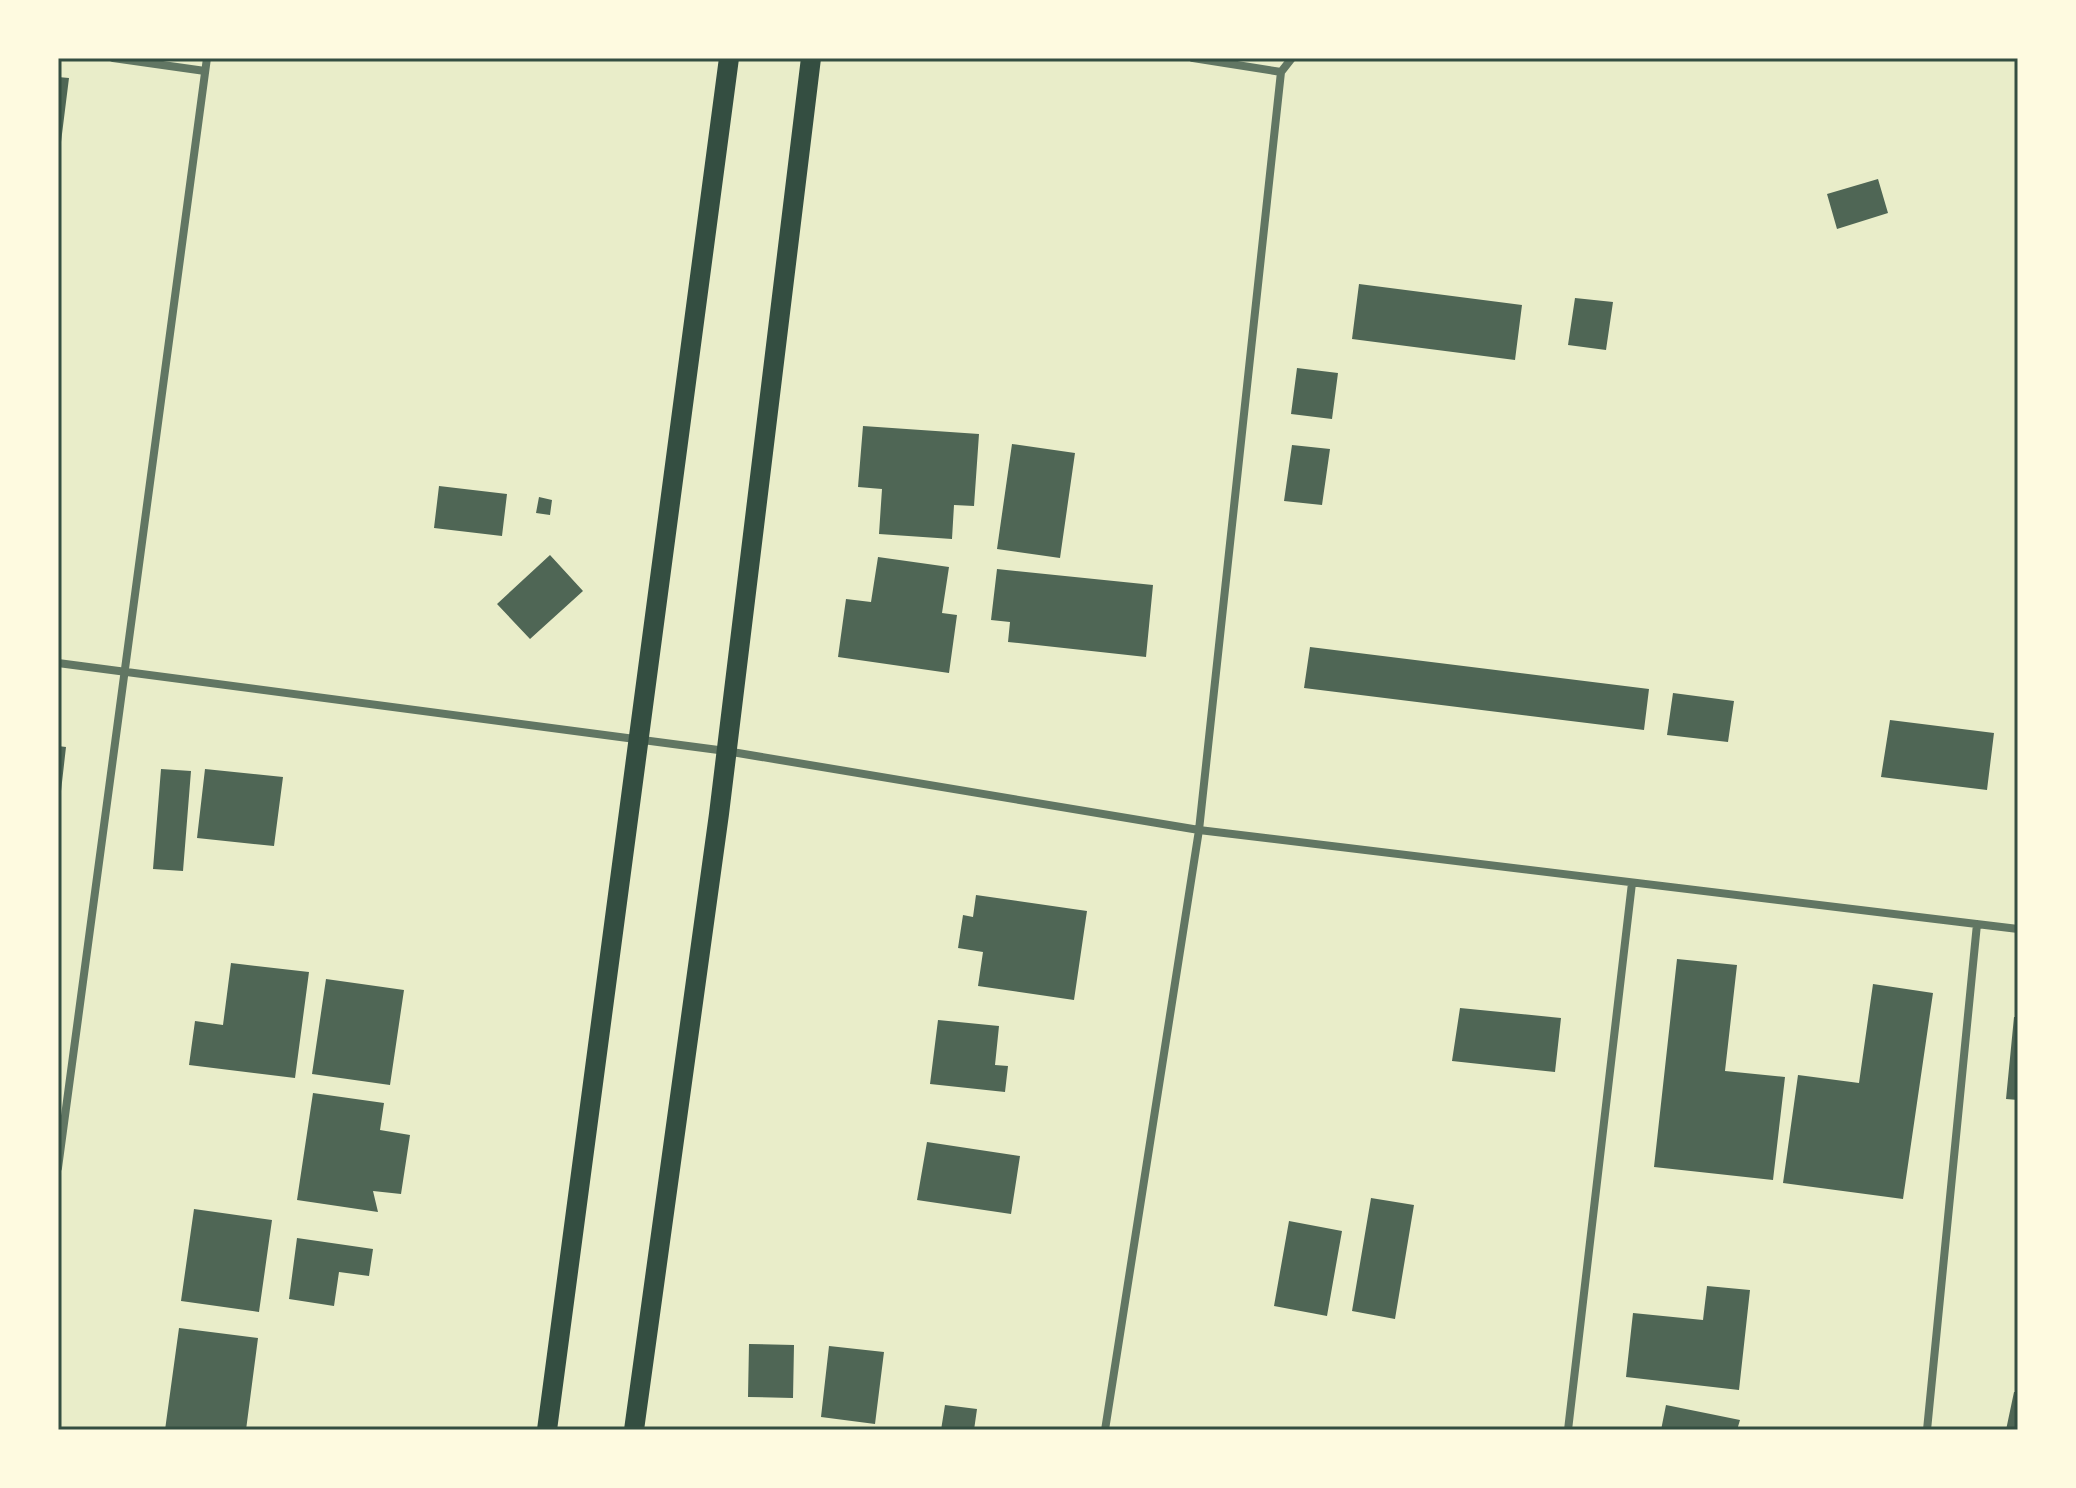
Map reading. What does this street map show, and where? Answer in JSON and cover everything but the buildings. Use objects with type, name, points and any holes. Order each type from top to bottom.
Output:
[{"type":"main road","points":[[547,1430],[641,742],[652,634],[729,58]]},
{"type":"main road","points":[[634,1430],[726,751],[811,58]]},
{"type":"street","points":[[113,58],[205,71]]},
{"type":"street","points":[[58,1168],[207,58]]},
{"type":"street","points":[[1193,58],[1281,72]]},
{"type":"street","points":[[1105,1430],[1199,830],[1281,72],[1292,58]]},
{"type":"street","points":[[58,663],[726,751],[1199,830],[2018,929]]},
{"type":"street","points":[[1568,1430],[1632,883]]},
{"type":"street","points":[[1927,1430],[1977,924]]}]
